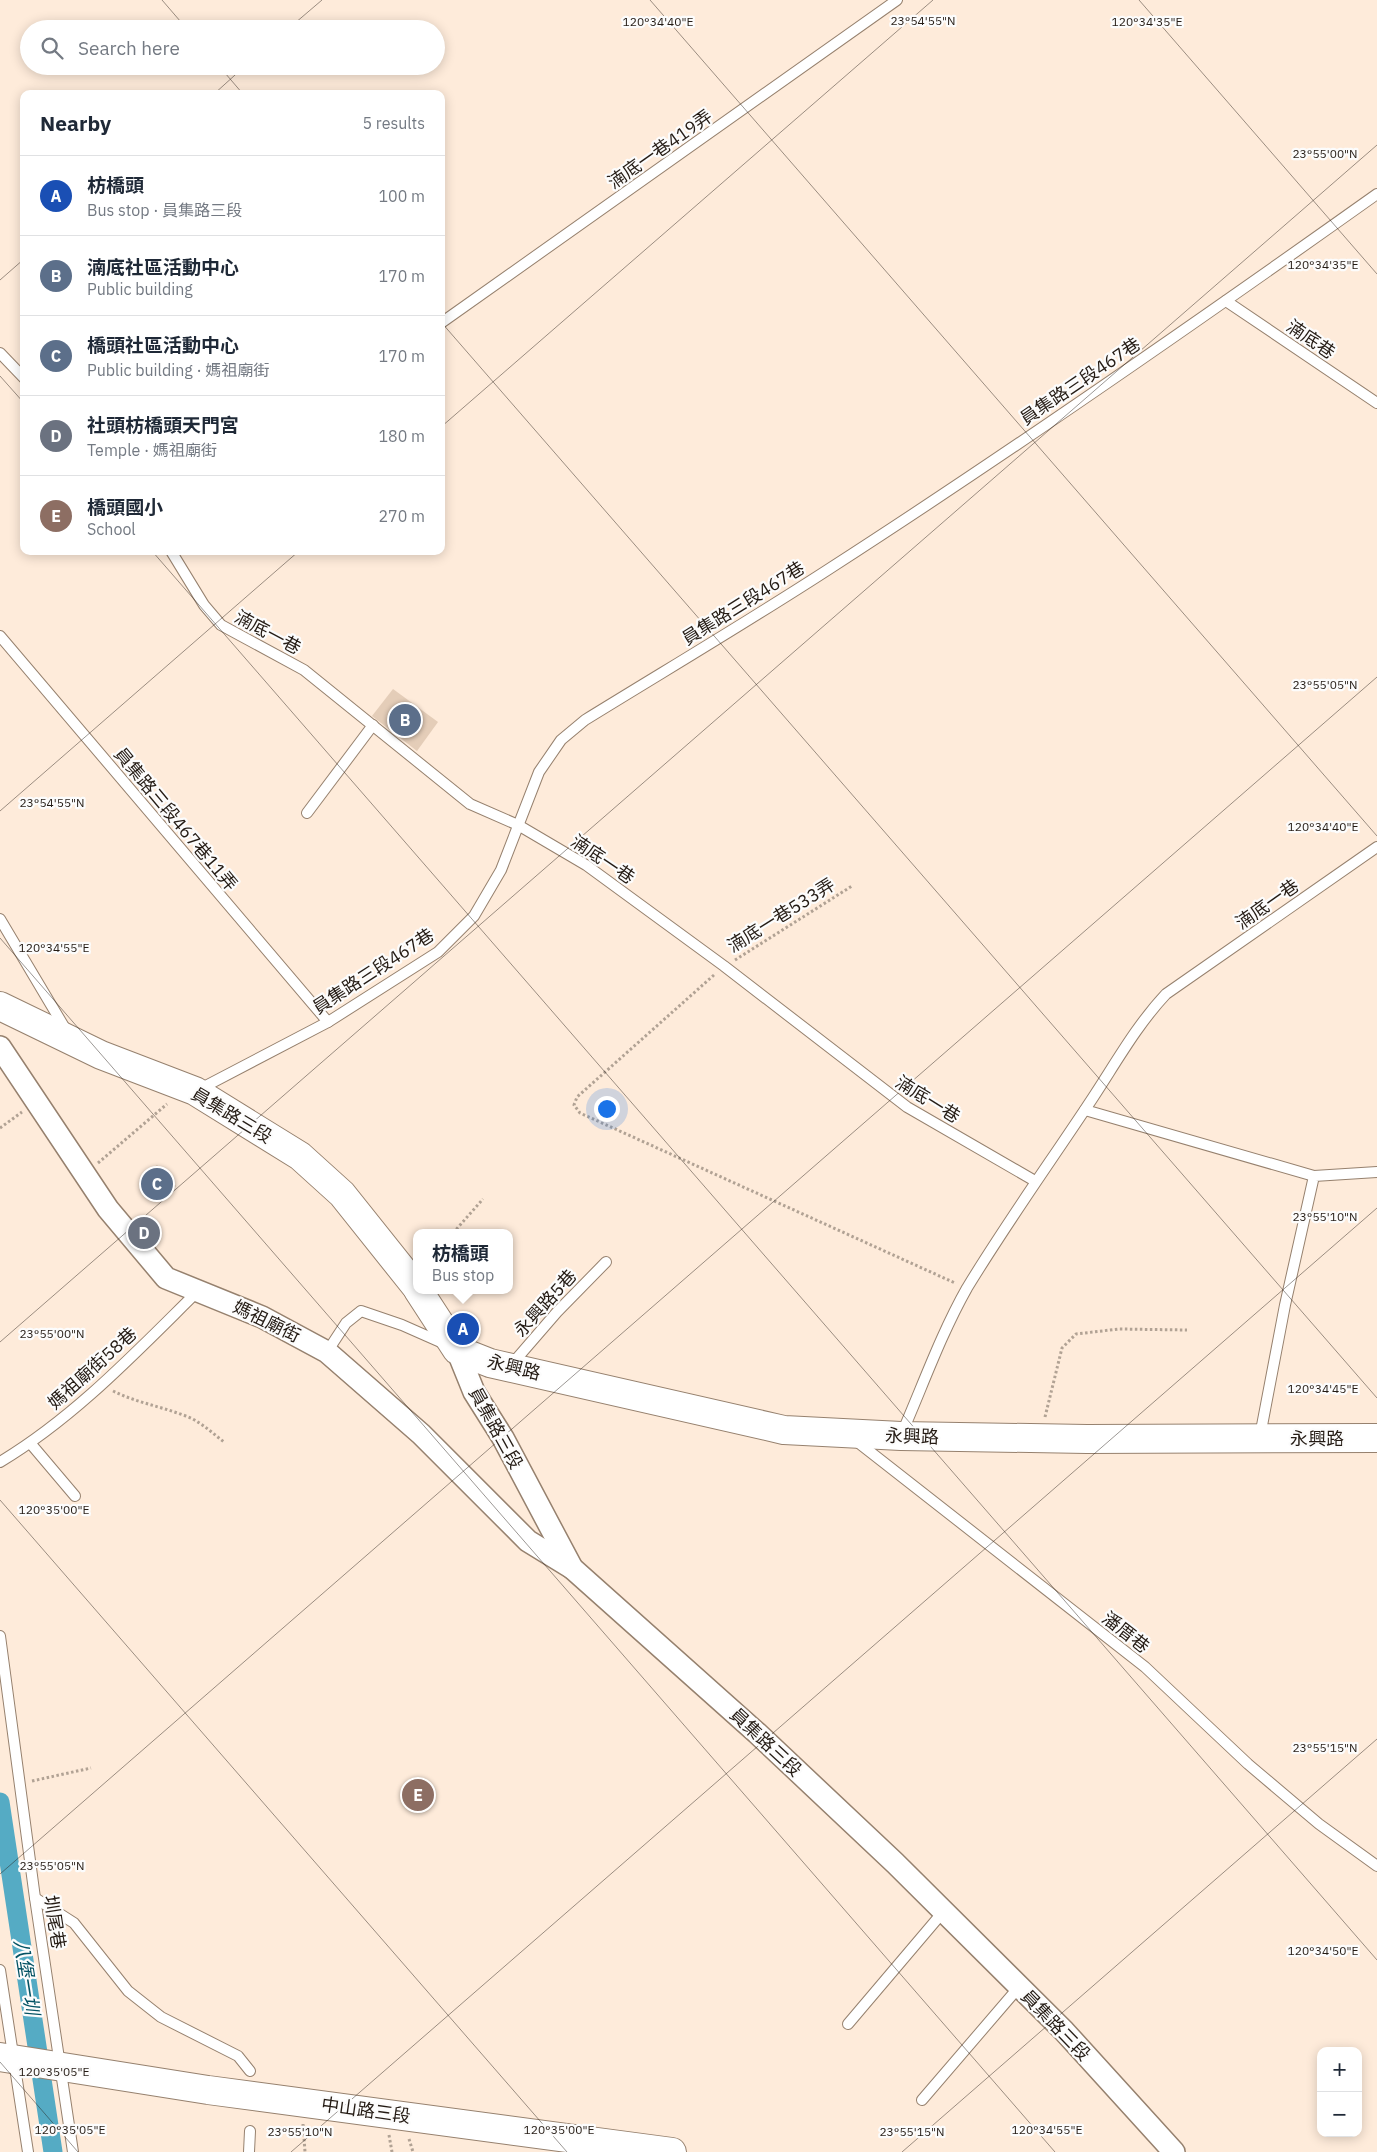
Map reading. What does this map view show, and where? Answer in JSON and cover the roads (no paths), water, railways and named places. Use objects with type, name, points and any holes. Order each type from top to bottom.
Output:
[{"type":"street","name":"員集路三段","points":[[0,1006],[73,1042],[194,1092],[300,1156],[342,1194],[413,1284]]},
{"type":"street","name":"媽祖廟街","points":[[0,1047],[108,1209],[166,1278],[262,1317],[327,1352],[420,1434],[528,1542],[572,1568]]},
{"type":"street","name":"員集路三段","points":[[420,1294],[457,1350],[474,1392],[503,1438],[572,1568],[757,1732],[943,1912],[1064,2032],[1174,2152]]},
{"type":"street","name":"永興路","points":[[457,1350],[510,1367],[784,1430],[901,1436],[1040,1438],[1377,1438]]},
{"type":"street","name":"中山路三段","points":[[6,2059],[208,2090],[672,2152]]},
{"type":"lane","name":"湳底一巷419弄","points":[[445,320],[897,0]]},
{"type":"lane","name":"員集路三段467巷","points":[[194,1092],[328,1022],[438,952],[474,916],[501,870],[539,772],[561,740],[585,720],[828,570],[1226,301],[1377,194]]},
{"type":"lane","name":"湳底巷","points":[[1226,301],[1377,403]]},
{"type":"lane","points":[[0,353],[20,374]]},
{"type":"lane","name":"湳底一巷","points":[[173,555],[204,605],[221,625],[304,670],[470,804],[518,825],[586,865],[724,966],[907,1107],[1035,1181]]},
{"type":"lane","name":"員集路三段467巷11弄","points":[[0,636],[328,1022]]},
{"type":"lane","points":[[307,813],[373,725]]},
{"type":"lane","name":"湳底一巷","points":[[901,1436],[940,1344],[967,1288],[1035,1181],[1085,1110],[1146,1015],[1166,994],[1377,847]]},
{"type":"lane","points":[[0,919],[73,1042]]},
{"type":"lane","points":[[1085,1110],[1314,1176],[1377,1172]]},
{"type":"lane","points":[[1260,1437],[1285,1305],[1314,1176]]},
{"type":"lane","name":"永興路5巷","points":[[510,1367],[557,1312],[606,1262]]},
{"type":"lane","name":"媽祖廟街58巷","points":[[0,1462],[31,1444],[101,1386],[199,1290]]},
{"type":"lane","points":[[327,1352],[346,1323],[361,1311],[402,1325],[457,1350]]},
{"type":"lane","name":"潘厝巷","points":[[846,1434],[1145,1667],[1248,1764],[1319,1824],[1377,1866]]},
{"type":"lane","points":[[31,1444],[75,1496]]},
{"type":"lane","name":"圳尾巷","points":[[0,1636],[35,1898],[73,2152]]},
{"type":"lane","points":[[35,1898],[74,1923],[128,1991],[161,2017],[238,2056],[250,2071]]},
{"type":"lane","points":[[848,2024],[943,1912]]},
{"type":"lane","points":[[0,1970],[6,2059],[28,2152]]},
{"type":"lane","points":[[922,2100],[1019,1987]]},
{"type":"lane","points":[[249,2152],[250,2131]]},
{"type":"waterway","name":"八堡一圳","points":[[0,1802],[53,2152]]},
{"type":"place","name":"湳底社區活動中心","points":[[405,720]]},
{"type":"place","name":"橋頭社區活動中心","points":[[157,1184]]},
{"type":"place","name":"社頭枋橋頭天門宮","points":[[144,1233]]},
{"type":"place","name":"枋橋頭","points":[[463,1329]]},
{"type":"place","name":"橋頭國小","points":[[418,1795]]}]
